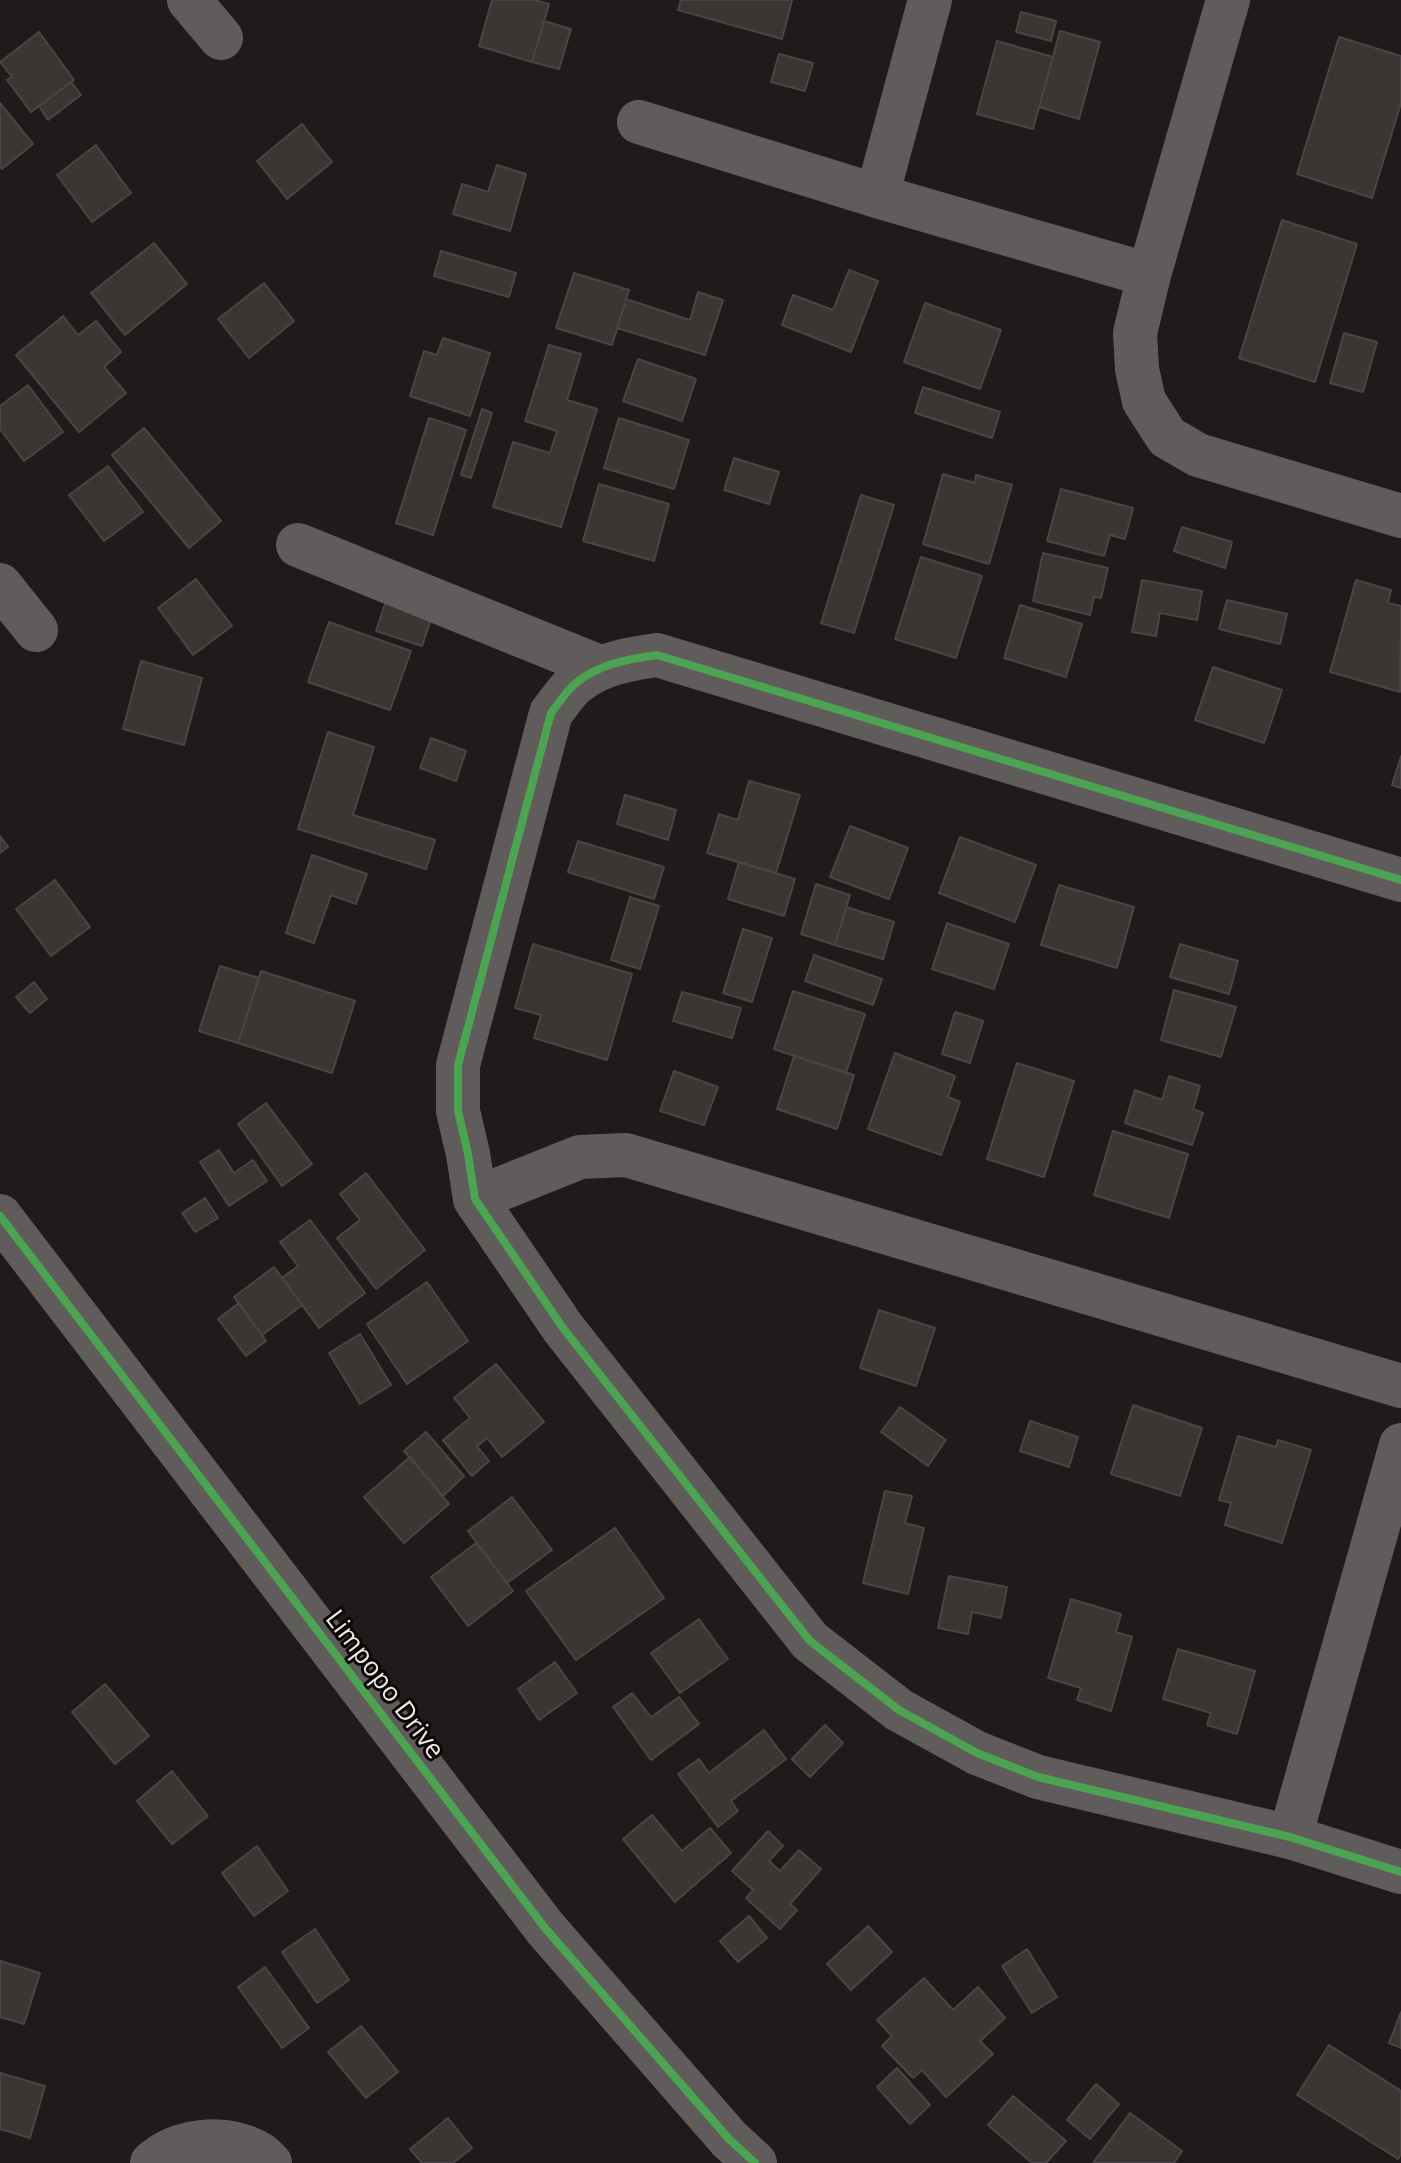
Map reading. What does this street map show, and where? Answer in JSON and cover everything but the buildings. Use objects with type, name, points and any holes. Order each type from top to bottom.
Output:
[{"type":"street","points":[[189,0],[221,38]]},
{"type":"street","points":[[877,196],[930,0]]},
{"type":"street","points":[[1228,0],[1135,333],[1137,369],[1144,401],[1167,437],[1198,455],[1401,516]]},
{"type":"street","points":[[639,122],[877,196],[1149,275]]},
{"type":"street","points":[[298,545],[602,668]]},
{"type":"street","points":[[0,585],[36,630]]},
{"type":"street","points":[[1401,880],[657,655],[622,660],[575,683],[551,713],[458,1065],[458,1111],[475,1199],[563,1328],[810,1641],[899,1710],[977,1753],[1038,1777],[1290,1837],[1401,1872]]},
{"type":"street","points":[[475,1199],[580,1157],[626,1155],[1401,1386]]},
{"type":"street","name":"Limpopo Drive","points":[[0,1216],[545,1928],[729,2139],[755,2163]]},
{"type":"street","points":[[1290,1837],[1401,1445]]},
{"type":"street","points":[[152,2163],[159,2156],[198,2142],[237,2144],[258,2151],[270,2163]]},
{"type":"cycle path","points":[[1401,880],[657,655],[635,658],[614,663],[585,677],[569,689],[551,713],[458,1065],[458,1111],[475,1199],[563,1328],[810,1641],[899,1710],[977,1753],[1038,1777],[1290,1837],[1401,1872]]},
{"type":"cycle path","points":[[0,1216],[545,1928],[729,2139],[755,2163]]}]
